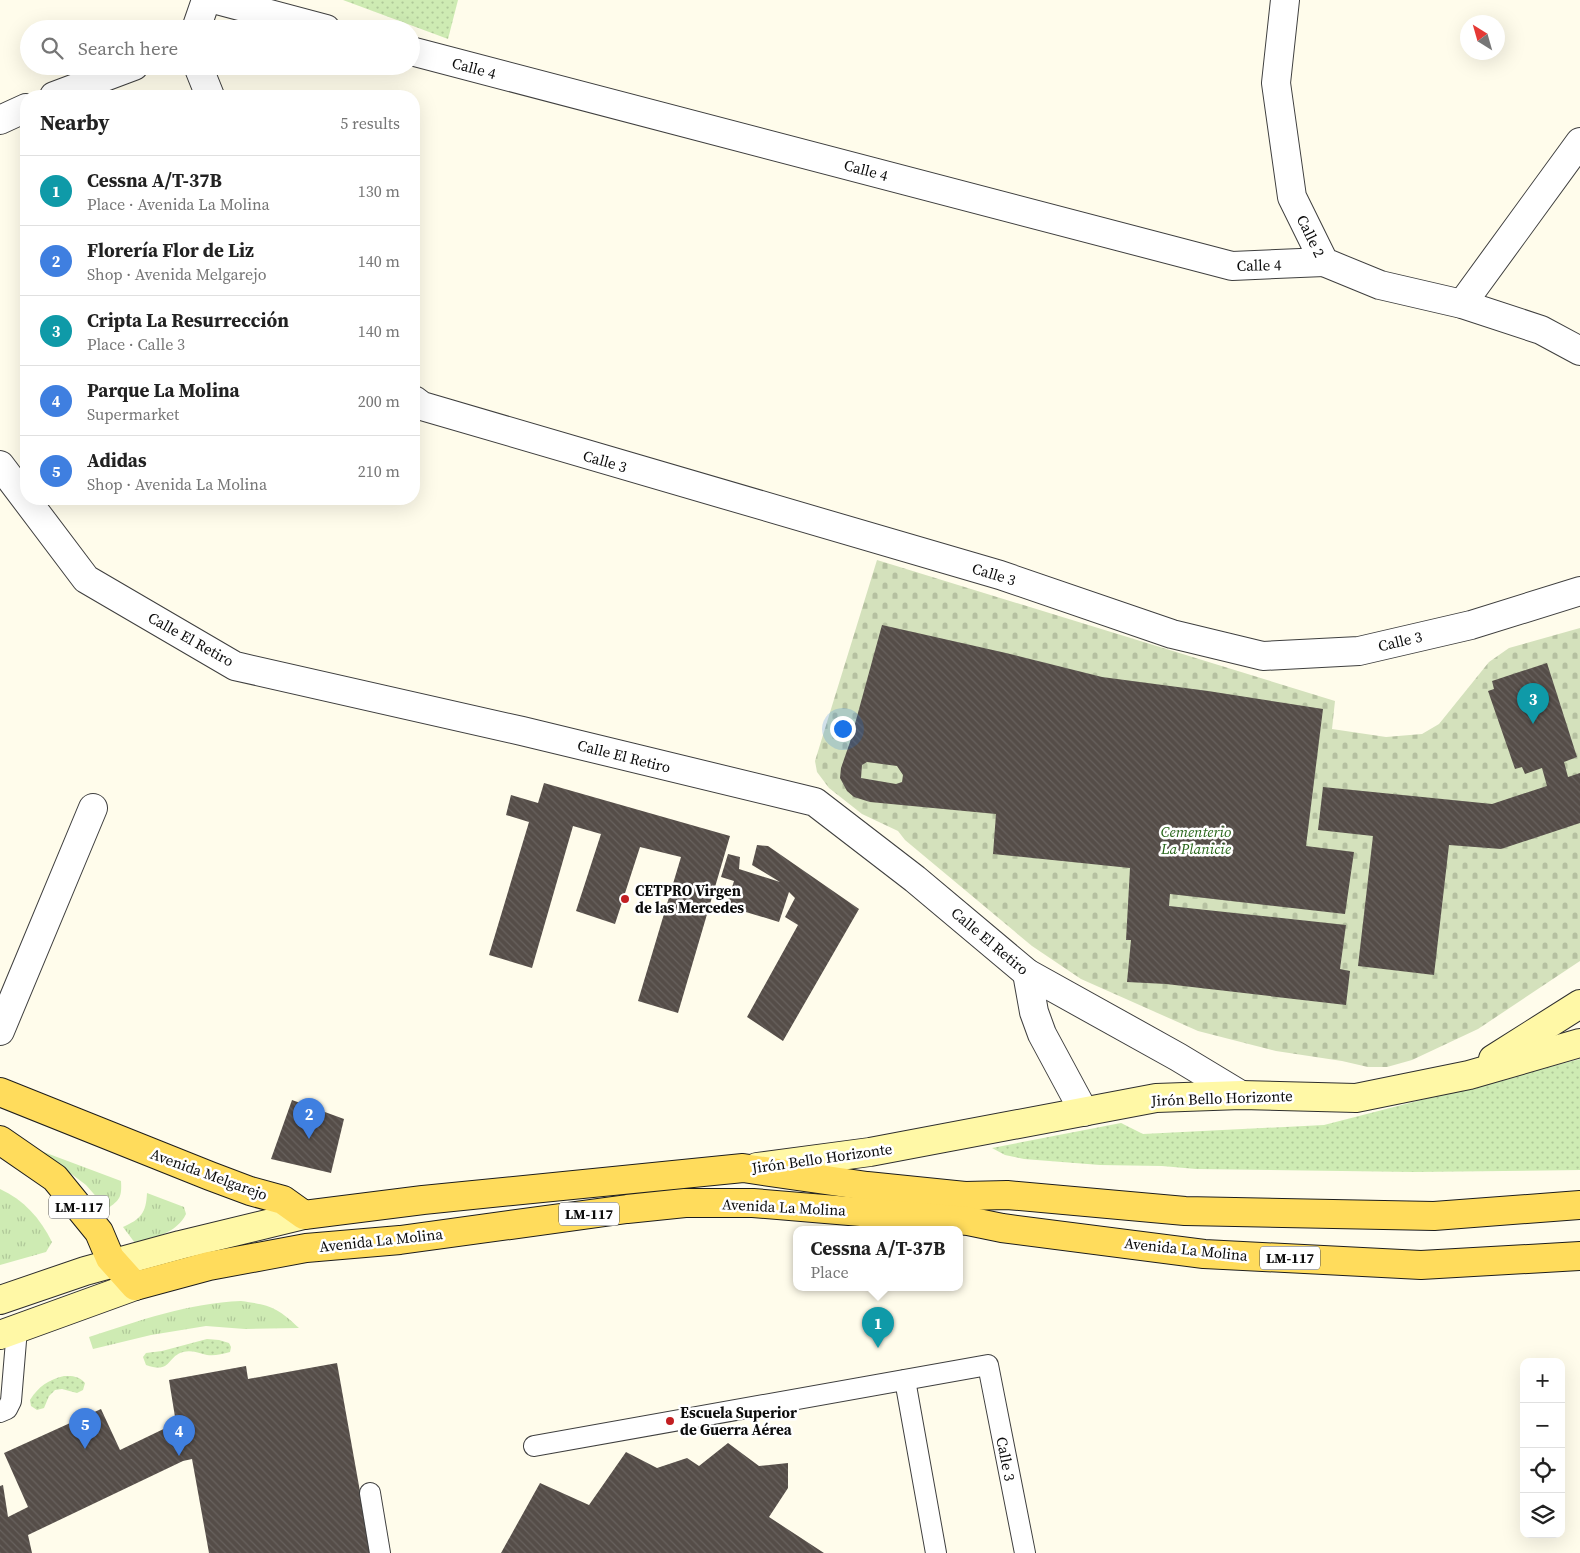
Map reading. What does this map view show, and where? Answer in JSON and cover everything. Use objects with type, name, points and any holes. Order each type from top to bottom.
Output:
[{"type":"main road","name":"Avenida Melgarejo","points":[[0,1092],[226,1182],[283,1200],[304,1215]]},
{"type":"main road","name":"LM-117","points":[[2,1142],[55,1178],[99,1232],[110,1258],[135,1286]]},
{"type":"main road","name":"Avenida La Molina","points":[[304,1215],[423,1200],[743,1168],[867,1186],[965,1196],[1007,1195],[1185,1211],[1434,1216],[1580,1205]]},
{"type":"main road","points":[[471,1230],[495,1216],[694,1190],[743,1168]]},
{"type":"main road","name":"Avenida La Molina","points":[[135,1286],[209,1266],[306,1248],[400,1240],[627,1209],[685,1204],[753,1203],[968,1221],[1002,1228],[1204,1254],[1421,1265],[1580,1256]]},
{"type":"street","points":[[199,20],[206,0]]},
{"type":"street","points":[[217,0],[292,20]]},
{"type":"street","name":"Calle 2","points":[[1286,0],[1276,83],[1292,197],[1324,262],[1380,286],[1462,304],[1541,330],[1580,351]]},
{"type":"street","name":"Calle 4","points":[[420,53],[1232,266],[1324,262]]},
{"type":"street","points":[[70,90],[110,75]]},
{"type":"street","points":[[202,75],[208,90]]},
{"type":"street","points":[[0,120],[20,111]]},
{"type":"street","points":[[1462,304],[1580,142]]},
{"type":"street","name":"Calle 3","points":[[420,404],[507,432],[1000,575],[1172,634],[1263,656],[1359,651],[1471,624],[1580,592]]},
{"type":"street","name":"Calle El Retiro","points":[[0,465],[20,492]]},
{"type":"street","name":"Calle El Retiro","points":[[30,505],[86,580],[235,666],[522,731],[815,802],[915,879],[1027,973],[1178,1057],[1240,1094]]},
{"type":"street","points":[[0,1031],[93,808]]},
{"type":"street","points":[[1027,973],[1034,1012],[1042,1034],[1084,1112]]},
{"type":"street","points":[[1469,1075],[1580,1004]]},
{"type":"street","name":"Jirón Bello Horizonte","points":[[743,1168],[870,1152],[1156,1098],[1240,1094],[1356,1098],[1469,1075],[1580,1043]]},
{"type":"street","name":"LM-117","points":[[0,1300],[85,1271],[180,1245],[304,1215]]},
{"type":"street","name":"Avenida La Molina","points":[[9,1332],[135,1286]]},
{"type":"lane","points":[[0,1412],[7,1409],[11,1401],[9,1332]]},
{"type":"lane","name":"Calle 3","points":[[905,1380],[988,1365],[1025,1553]]},
{"type":"lane","points":[[534,1446],[905,1380],[936,1553]]},
{"type":"lane","points":[[370,1493],[380,1553]]},
{"type":"green space","points":[[343,0],[458,0],[448,39],[420,29],[420,20],[397,20]]},
{"type":"green space","name":"Cementerio La Planicie","points":[[877,560],[1335,701],[1332,729],[1386,737],[1422,734],[1439,724],[1489,662],[1509,648],[1580,628],[1580,961],[1478,1029],[1412,1060],[1387,1067],[1368,1067],[1276,1051],[1198,1031],[1081,979],[1032,946],[905,840],[898,831],[862,814],[829,788],[817,772],[815,761]]},
{"type":"green space","points":[[1580,1059],[1580,1170],[1414,1172],[1196,1169],[1162,1166],[1100,1165],[1024,1159],[1005,1155],[992,1148],[1121,1123],[1143,1134],[1324,1125]]},
{"type":"green space","points":[[41,1151],[121,1181],[119,1198],[107,1209],[86,1185]]},
{"type":"green space","points":[[0,1189],[24,1204],[37,1218],[52,1242],[46,1252],[0,1265]]},
{"type":"green space","points":[[147,1193],[184,1207],[186,1214],[177,1226],[164,1234],[135,1243],[123,1227],[138,1218],[144,1210]]},
{"type":"green space","points":[[241,1301],[273,1308],[285,1315],[299,1328],[245,1329],[206,1326],[151,1335],[93,1349],[89,1337],[183,1309],[222,1302]]},
{"type":"green space","points":[[207,1339],[229,1343],[231,1347],[230,1352],[210,1355],[183,1352],[174,1357],[165,1366],[160,1367],[146,1365],[143,1357],[146,1353],[162,1351]]},
{"type":"green space","points":[[73,1376],[80,1379],[85,1383],[83,1390],[77,1393],[62,1389],[55,1390],[49,1396],[44,1408],[37,1410],[31,1406],[30,1400],[40,1387],[53,1379]]},
{"type":"building","points":[[882,625],[1102,677],[1323,709],[1306,846],[1354,852],[1345,914],[1170,894],[1169,906],[1346,925],[1340,969],[1350,971],[1346,1005],[1166,984],[1127,982],[1131,940],[1126,940],[1130,868],[993,854],[996,814],[870,802],[854,797],[847,791],[840,778],[841,768]],"holes":[[[867,762],[897,766],[903,775],[902,782],[896,784],[861,778],[862,765]]]},
{"type":"building","points":[[1547,663],[1577,757],[1564,762],[1568,777],[1580,773],[1580,823],[1501,849],[1449,845],[1434,975],[1358,966],[1373,836],[1318,830],[1323,787],[1492,804],[1547,786],[1542,768],[1525,774],[1522,767],[1515,769],[1488,691],[1494,689],[1492,681]]},
{"type":"building","points":[[544,783],[730,836],[678,1013],[638,1001],[681,857],[640,847],[615,924],[576,911],[601,834],[573,826],[532,968],[489,955],[529,822],[506,815],[511,795],[538,803]]},
{"type":"building","points":[[757,845],[768,846],[859,909],[783,1041],[747,1017],[798,925],[785,917],[795,898],[789,892],[779,922],[726,906],[734,881],[721,877],[728,854],[740,857],[739,869],[780,882],[752,865]]},
{"type":"building","points":[[292,1100],[344,1119],[331,1173],[271,1159]]},
{"type":"building","points":[[337,1363],[371,1553],[209,1553],[192,1459],[183,1461],[28,1535],[32,1553],[0,1553],[0,1486],[3,1485],[8,1517],[28,1507],[4,1453],[101,1409],[120,1450],[176,1423],[169,1380],[246,1366],[248,1379]]},
{"type":"building","points":[[728,1443],[759,1466],[788,1463],[788,1488],[769,1517],[824,1553],[501,1553],[540,1483],[589,1505],[626,1452],[657,1468],[687,1458],[699,1466]]},
{"type":"place","name":"Cripta La Resurrección","points":[[1533,724]]},
{"type":"place","name":"CETPRO Virgen de las Mercedes","points":[[625,899]]},
{"type":"place","name":"Florería Flor de Liz","points":[[309,1139]]},
{"type":"place","name":"Cessna A/T-37B","points":[[878,1348]]},
{"type":"place","name":"Escuela Superior de Guerra Aérea","points":[[670,1421]]},
{"type":"place","name":"Adidas","points":[[85,1449]]},
{"type":"place","name":"Parque La Molina","points":[[179,1456]]}]
